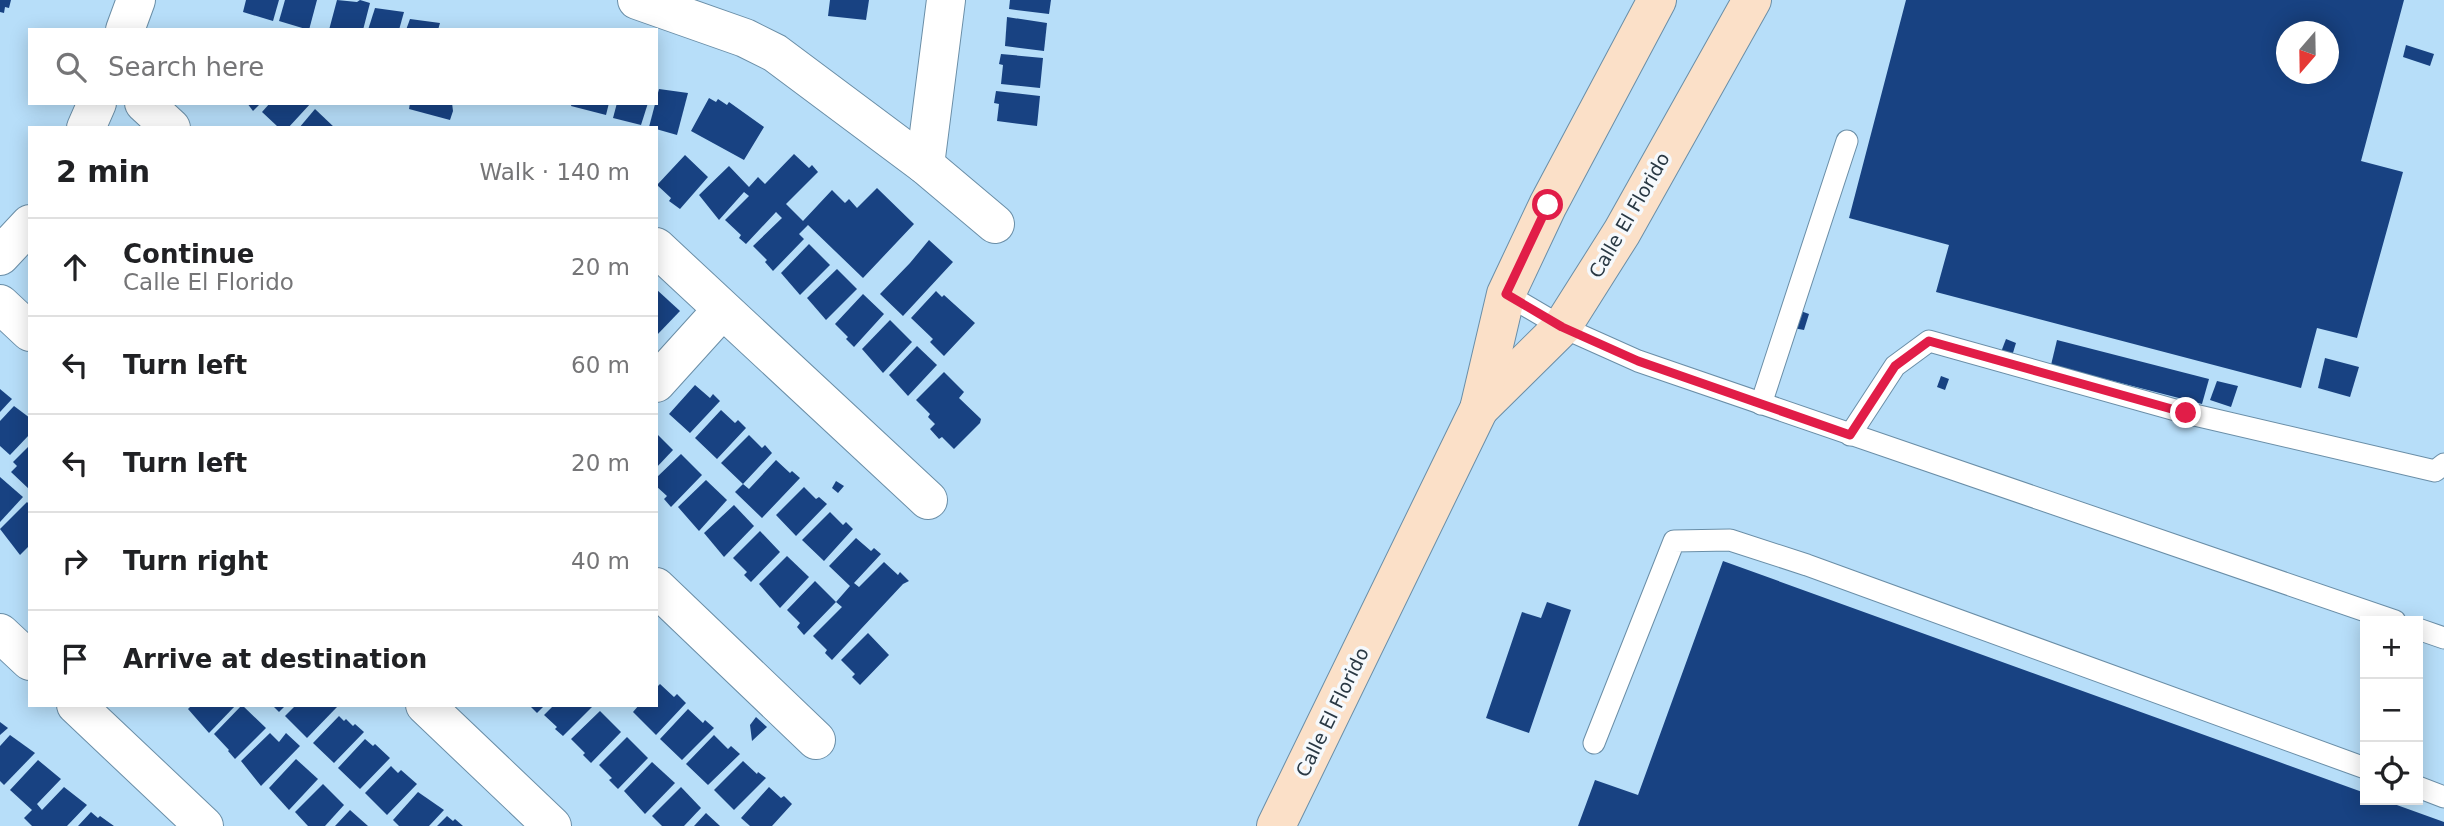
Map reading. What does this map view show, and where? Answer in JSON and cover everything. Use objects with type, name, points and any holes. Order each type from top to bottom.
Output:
[{"type":"main road","name":"Calle El Florido","points":[[1276,826],[1479,409],[1506,294],[1548,205],[1657,0]]},
{"type":"main road","name":"Calle El Florido","points":[[1479,409],[1562,327],[1622,232],[1752,0]]},
{"type":"street","points":[[126,28],[136,0]]},
{"type":"street","points":[[925,165],[946,0]]},
{"type":"street","points":[[652,2],[745,38],[775,53],[925,165],[995,224]]},
{"type":"street","points":[[87,126],[96,105]]},
{"type":"street","points":[[146,105],[169,126]]},
{"type":"street","points":[[0,256],[28,226]]},
{"type":"street","points":[[658,249],[928,500]]},
{"type":"street","points":[[0,304],[28,330]]},
{"type":"street","points":[[658,381],[722,310]]},
{"type":"street","points":[[658,589],[816,740]]},
{"type":"street","points":[[0,634],[28,660]]},
{"type":"street","points":[[78,707],[204,826]]},
{"type":"street","points":[[427,707],[552,826]]},
{"type":"lane","points":[[1761,404],[1847,141]]},
{"type":"lane","points":[[1506,294],[1562,327],[1638,361],[2380,616]]},
{"type":"lane","points":[[1850,435],[1895,366],[1929,341],[2199,416],[2435,471],[2444,464]]},
{"type":"lane","points":[[1594,743],[1674,541],[1730,540],[1807,565],[2360,766]]},
{"type":"lane","points":[[2423,631],[2444,638]]},
{"type":"lane","points":[[2423,789],[2444,797]]},
{"type":"building","points":[[0,0],[11,0],[4,13],[0,12]]},
{"type":"building","points":[[246,0],[279,0],[273,21],[243,12]]},
{"type":"building","points":[[285,0],[317,0],[310,28],[279,21]]},
{"type":"building","points":[[337,0],[370,3],[364,28],[330,28]]},
{"type":"building","points":[[830,0],[869,0],[866,20],[828,16]]},
{"type":"building","points":[[1010,0],[1051,0],[1049,14],[1009,9]]},
{"type":"building","points":[[1906,0],[2404,0],[2361,161],[2403,172],[2357,338],[2317,328],[2301,388],[1936,292],[1949,245],[1849,218]]},
{"type":"building","points":[[375,8],[404,12],[400,28],[369,28]]},
{"type":"building","points":[[1007,17],[1047,23],[1044,51],[1005,46]]},
{"type":"building","points":[[410,19],[440,23],[439,28],[407,28]]},
{"type":"building","points":[[2406,45],[2434,54],[2430,66],[2403,57]]},
{"type":"building","points":[[1001,54],[1043,58],[1040,88],[1001,84]]},
{"type":"building","points":[[659,89],[688,93],[677,135],[658,130],[658,126],[649,126],[655,105],[658,105]]},
{"type":"building","points":[[996,91],[1040,96],[1037,126],[997,121],[999,104],[994,103]]},
{"type":"building","points":[[709,98],[716,102],[718,99],[727,105],[729,102],[764,127],[744,160],[691,131]]},
{"type":"building","points":[[248,105],[259,105],[253,111]]},
{"type":"building","points":[[268,105],[309,105],[290,126],[277,126],[262,112]]},
{"type":"building","points":[[410,105],[452,105],[453,111],[450,120],[409,109]]},
{"type":"building","points":[[571,105],[608,105],[606,115]]},
{"type":"building","points":[[616,105],[647,105],[641,125],[613,118]]},
{"type":"building","points":[[315,109],[333,126],[301,126]]},
{"type":"building","points":[[794,154],[809,168],[812,165],[818,172],[786,204],[803,221],[832,190],[845,203],[849,199],[857,208],[877,188],[914,224],[863,278],[808,225],[799,234],[804,239],[773,271],[765,262],[767,260],[753,246],[782,218],[776,212],[746,244],[739,238],[741,235],[725,220],[749,196],[744,192],[719,220],[699,195],[729,166],[749,187],[758,177],[765,184]]},
{"type":"building","points":[[685,155],[708,177],[680,209],[669,201],[671,198],[658,184]]},
{"type":"building","points":[[929,240],[953,262],[903,316],[880,294]]},
{"type":"building","points":[[809,244],[830,265],[800,295],[781,273]]},
{"type":"building","points":[[837,269],[857,289],[826,320],[807,298]]},
{"type":"building","points":[[658,291],[680,311],[658,334]]},
{"type":"building","points":[[936,291],[975,323],[944,356],[930,342],[933,339],[911,318]]},
{"type":"building","points":[[863,294],[884,314],[854,347],[835,324]]},
{"type":"building","points":[[1798,310],[1809,314],[1804,330],[1793,328]]},
{"type":"building","points":[[890,320],[912,342],[883,373],[862,349]]},
{"type":"building","points":[[2006,339],[2016,343],[2012,356],[2001,352]]},
{"type":"building","points":[[2057,340],[2209,379],[2202,404],[2051,365]]},
{"type":"building","points":[[917,346],[937,365],[908,396],[889,375]]},
{"type":"building","points":[[2325,358],[2359,367],[2350,397],[2318,388]]},
{"type":"building","points":[[944,372],[964,392],[959,398],[981,419],[954,449],[930,429],[935,424],[928,417],[930,414],[916,400]]},
{"type":"building","points":[[1941,376],[1949,379],[1945,390],[1937,387]]},
{"type":"building","points":[[2217,381],[2238,386],[2231,407],[2210,400]]},
{"type":"building","points":[[695,385],[710,398],[713,394],[720,401],[690,433],[669,414]]},
{"type":"building","points":[[0,389],[12,399],[0,412]]},
{"type":"building","points":[[14,406],[28,416],[28,436],[10,455],[0,446],[0,421]]},
{"type":"building","points":[[721,410],[735,423],[738,420],[746,428],[717,459],[695,438]]},
{"type":"building","points":[[658,435],[673,450],[658,466]]},
{"type":"building","points":[[749,435],[762,448],[765,445],[772,453],[743,484],[721,463]]},
{"type":"building","points":[[28,447],[28,488],[11,472],[17,466],[13,462]]},
{"type":"building","points":[[681,454],[702,475],[671,507],[664,499],[667,496],[658,488],[658,476]]},
{"type":"building","points":[[776,460],[800,478],[762,518],[735,492],[743,484],[749,489]]},
{"type":"building","points":[[0,477],[23,497],[0,522]]},
{"type":"building","points":[[706,480],[727,500],[699,531],[678,507]]},
{"type":"building","points":[[836,481],[844,486],[838,493],[832,488]]},
{"type":"building","points":[[804,487],[816,499],[819,497],[827,504],[796,536],[776,515]]},
{"type":"building","points":[[28,503],[28,547],[20,555],[0,529]]},
{"type":"building","points":[[734,505],[754,526],[724,557],[704,533]]},
{"type":"building","points":[[830,512],[843,525],[846,522],[853,529],[824,561],[802,540]]},
{"type":"building","points":[[760,531],[780,552],[751,582],[744,575],[747,572],[733,558]]},
{"type":"building","points":[[856,538],[871,551],[874,548],[881,554],[854,583],[859,587],[884,562],[909,581],[903,584],[832,660],[825,653],[827,650],[813,636],[842,607],[836,602],[850,586],[829,566]]},
{"type":"building","points":[[787,556],[809,577],[780,608],[759,584]]},
{"type":"building","points":[[1723,561],[2360,791],[2360,805],[2397,805],[2444,822],[2444,826],[1578,826],[1595,780],[1638,795]]},
{"type":"building","points":[[815,581],[836,602],[804,635],[797,627],[800,623],[787,610]]},
{"type":"building","points":[[1547,602],[1571,610],[1529,733],[1486,718],[1522,612],[1541,618]]},
{"type":"building","points":[[868,633],[889,655],[860,685],[852,677],[855,674],[841,660]]},
{"type":"building","points":[[660,684],[674,697],[677,694],[686,703],[656,735],[633,712],[637,707],[658,707]]},
{"type":"building","points":[[190,707],[234,707],[209,733],[188,709]]},
{"type":"building","points":[[240,707],[244,707],[266,728],[235,759],[214,734]]},
{"type":"building","points":[[294,707],[337,707],[307,738],[285,716]]},
{"type":"building","points":[[531,707],[543,707],[537,713]]},
{"type":"building","points":[[552,707],[592,707],[563,736],[544,715]]},
{"type":"building","points":[[688,709],[703,723],[705,720],[714,728],[682,760],[660,739]]},
{"type":"building","points":[[600,711],[621,732],[591,763],[571,739]]},
{"type":"building","points":[[339,716],[364,732],[334,763],[313,743]]},
{"type":"building","points":[[756,717],[767,727],[752,741],[750,725]]},
{"type":"building","points":[[0,722],[8,728],[0,735]]},
{"type":"building","points":[[270,733],[279,742],[286,733],[300,746],[261,786],[241,761]]},
{"type":"building","points":[[10,735],[35,753],[4,785],[0,781],[0,746]]},
{"type":"building","points":[[714,735],[728,749],[731,746],[740,754],[708,785],[686,764]]},
{"type":"building","points":[[627,737],[648,758],[618,789],[609,780],[612,778],[599,765]]},
{"type":"building","points":[[365,739],[390,758],[360,789],[338,768]]},
{"type":"building","points":[[296,759],[318,779],[289,810],[269,788]]},
{"type":"building","points":[[38,760],[61,779],[37,804],[42,810],[64,787],[87,805],[67,826],[32,826],[24,818],[32,810],[10,790]]},
{"type":"building","points":[[743,761],[757,774],[758,772],[766,778],[734,810],[714,790]]},
{"type":"building","points":[[652,762],[675,783],[645,814],[624,791]]},
{"type":"building","points":[[391,766],[398,773],[401,770],[417,784],[387,815],[365,793]]},
{"type":"building","points":[[323,784],[344,805],[325,826],[308,826],[295,812]]},
{"type":"building","points":[[681,787],[701,808],[684,826],[662,826],[652,816]]},
{"type":"building","points":[[769,787],[792,804],[772,826],[750,826],[741,818]]},
{"type":"building","points":[[418,792],[444,810],[429,826],[399,826],[393,820]]},
{"type":"building","points":[[350,810],[368,826],[335,826]]},
{"type":"building","points":[[91,812],[98,818],[100,816],[114,826],[78,826]]},
{"type":"building","points":[[706,813],[720,826],[694,826]]},
{"type":"building","points":[[447,816],[453,821],[455,819],[463,826],[437,826]]},
{"type":"route","points":[[1548,205],[1506,294],[1562,327],[1638,361],[1850,435],[1895,366],[1929,341],[2186,413]]}]
